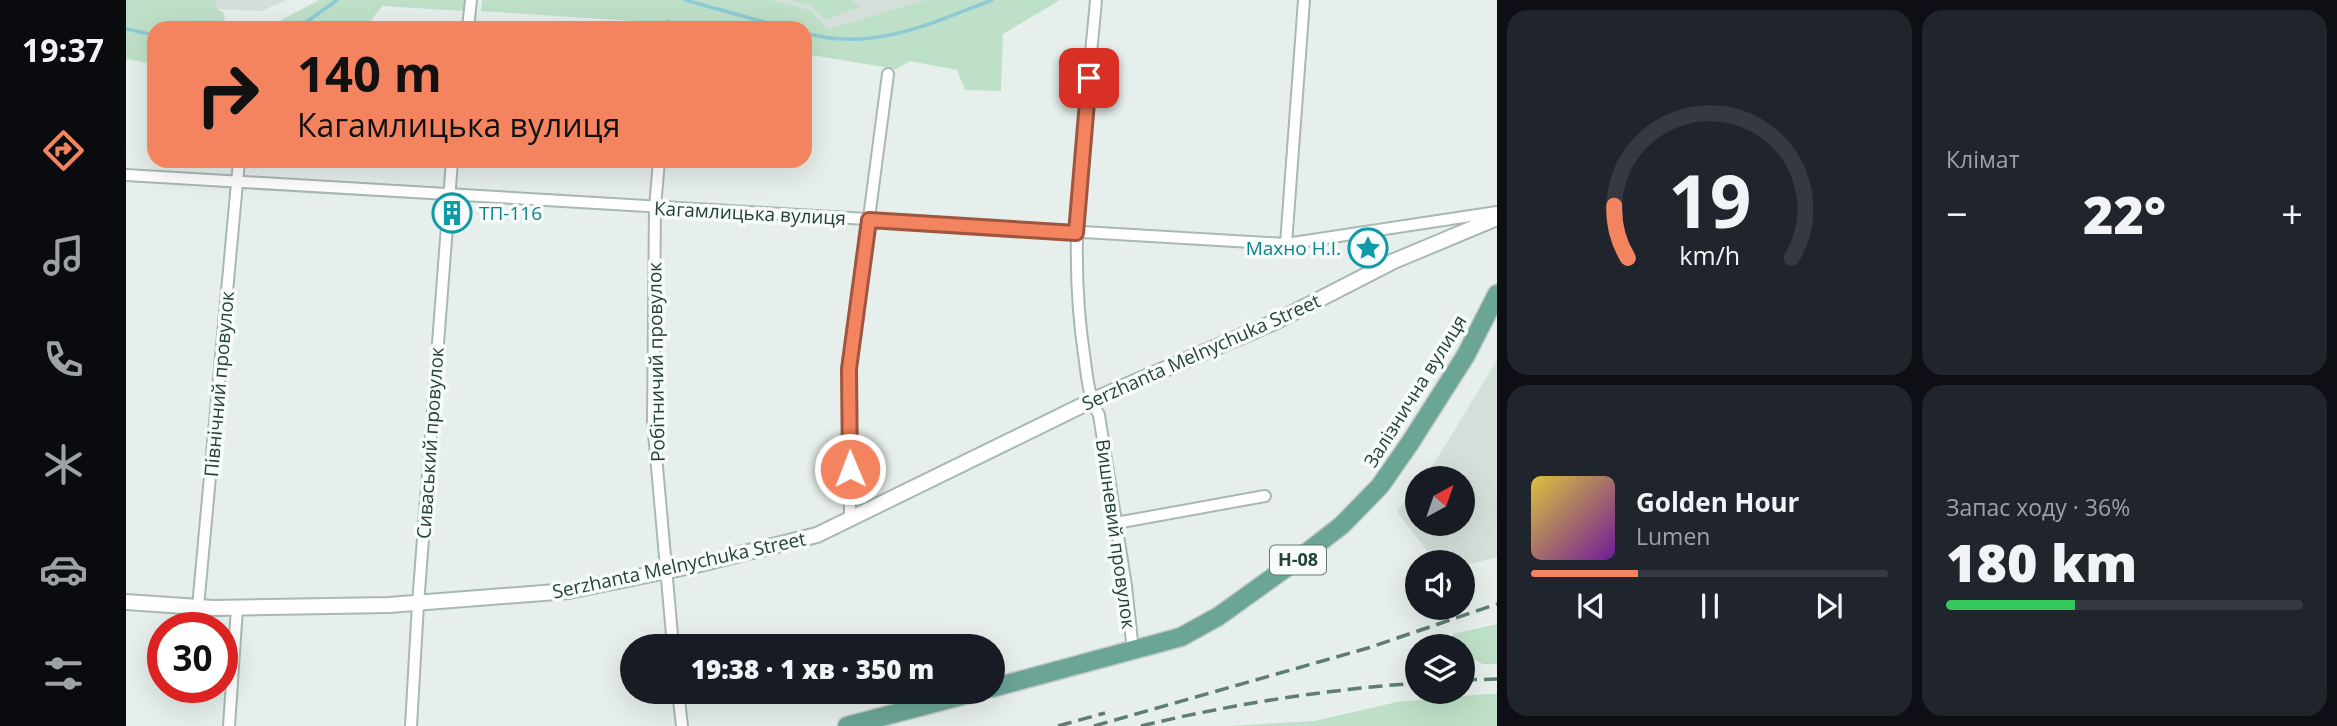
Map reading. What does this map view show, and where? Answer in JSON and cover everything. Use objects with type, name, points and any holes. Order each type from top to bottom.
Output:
[{"type":"main road","name":"Залізнична вулиця","points":[[1005,685],[1181,637],[1219,616],[1281,573],[1342,525],[1380,486],[1410,443],[1466,355],[1497,293]]},
{"type":"main road","points":[[847,726],[931,704]]},
{"type":"street","points":[[469,21],[471,0]]},
{"type":"street","name":"Вишневий провулок","points":[[1096,0],[1076,233],[1079,321],[1091,401],[1099,415],[1133,652]]},
{"type":"street","points":[[1286,244],[1304,0]]},
{"type":"street","points":[[850,519],[849,369],[888,74]]},
{"type":"street","name":"Північний провулок","points":[[198,607],[238,168]]},
{"type":"street","name":"Сиваський провулок","points":[[411,726],[451,168]]},
{"type":"street","name":"Робітничий провулок","points":[[659,168],[653,422],[672,634]]},
{"type":"street","name":"Кагамлицька вулиця","points":[[126,176],[1286,244],[1497,212]]},
{"type":"street","name":"Serzhanta Melnychuka Street","points":[[126,602],[237,608],[418,604],[569,591],[817,535],[1091,401],[1277,321],[1394,261],[1497,218]]},
{"type":"street","points":[[1116,523],[1265,496]]},
{"type":"street","points":[[229,726],[237,608]]},
{"type":"street","points":[[679,704],[682,726]]},
{"type":"shaded area","points":[[216,0],[287,0],[261,11],[217,9]]},
{"type":"shaded area","points":[[771,0],[925,0],[828,29],[810,10]]},
{"type":"shaded area","points":[[1497,360],[1497,557],[1475,563],[1475,550],[1427,550],[1416,536],[1475,536],[1475,466],[1432,466]]},
{"type":"shaded area","points":[[1405,501],[1405,522],[1397,512]]},
{"type":"green space","points":[[126,0],[216,0],[217,9],[223,12],[223,21],[147,21],[147,63],[126,59]]},
{"type":"green space","points":[[319,0],[465,0],[464,11],[382,6],[372,19],[280,21]]},
{"type":"green space","points":[[482,0],[771,0],[810,10],[828,29],[925,0],[1060,0],[1003,34],[1001,91],[965,90],[957,70],[910,61],[896,69],[812,55],[812,21],[634,21],[481,11]]},
{"type":"green space","points":[[790,0],[852,0],[860,7],[825,20],[812,6]]},
{"type":"green space","points":[[1497,624],[1497,664],[1483,664],[1475,660],[1475,634],[1453,634]]},
{"type":"green space","points":[[1497,694],[1497,726],[1227,726],[1314,721],[1405,701],[1405,704],[1475,704],[1475,695]]},
{"type":"waterway","points":[[308,21],[337,0]]},
{"type":"waterway","points":[[685,0],[761,21]]},
{"type":"waterway","points":[[812,34],[854,39],[900,33],[992,0]]},
{"type":"waterway","points":[[126,29],[147,34]]},
{"type":"railway","points":[[1094,726],[1368,648],[1497,604]]},
{"type":"railway","points":[[1475,680],[1497,679]]},
{"type":"railway","points":[[1141,726],[1278,699],[1405,684]]},
{"type":"railway","points":[[1058,726],[1105,713]]},
{"type":"place","name":"ТП-116","points":[[452,213]]},
{"type":"place","name":"Махно Н.І.","points":[[1368,248]]},
{"type":"route","points":[[850,469],[849,369],[869,220],[1076,233],[1089,78]]}]
